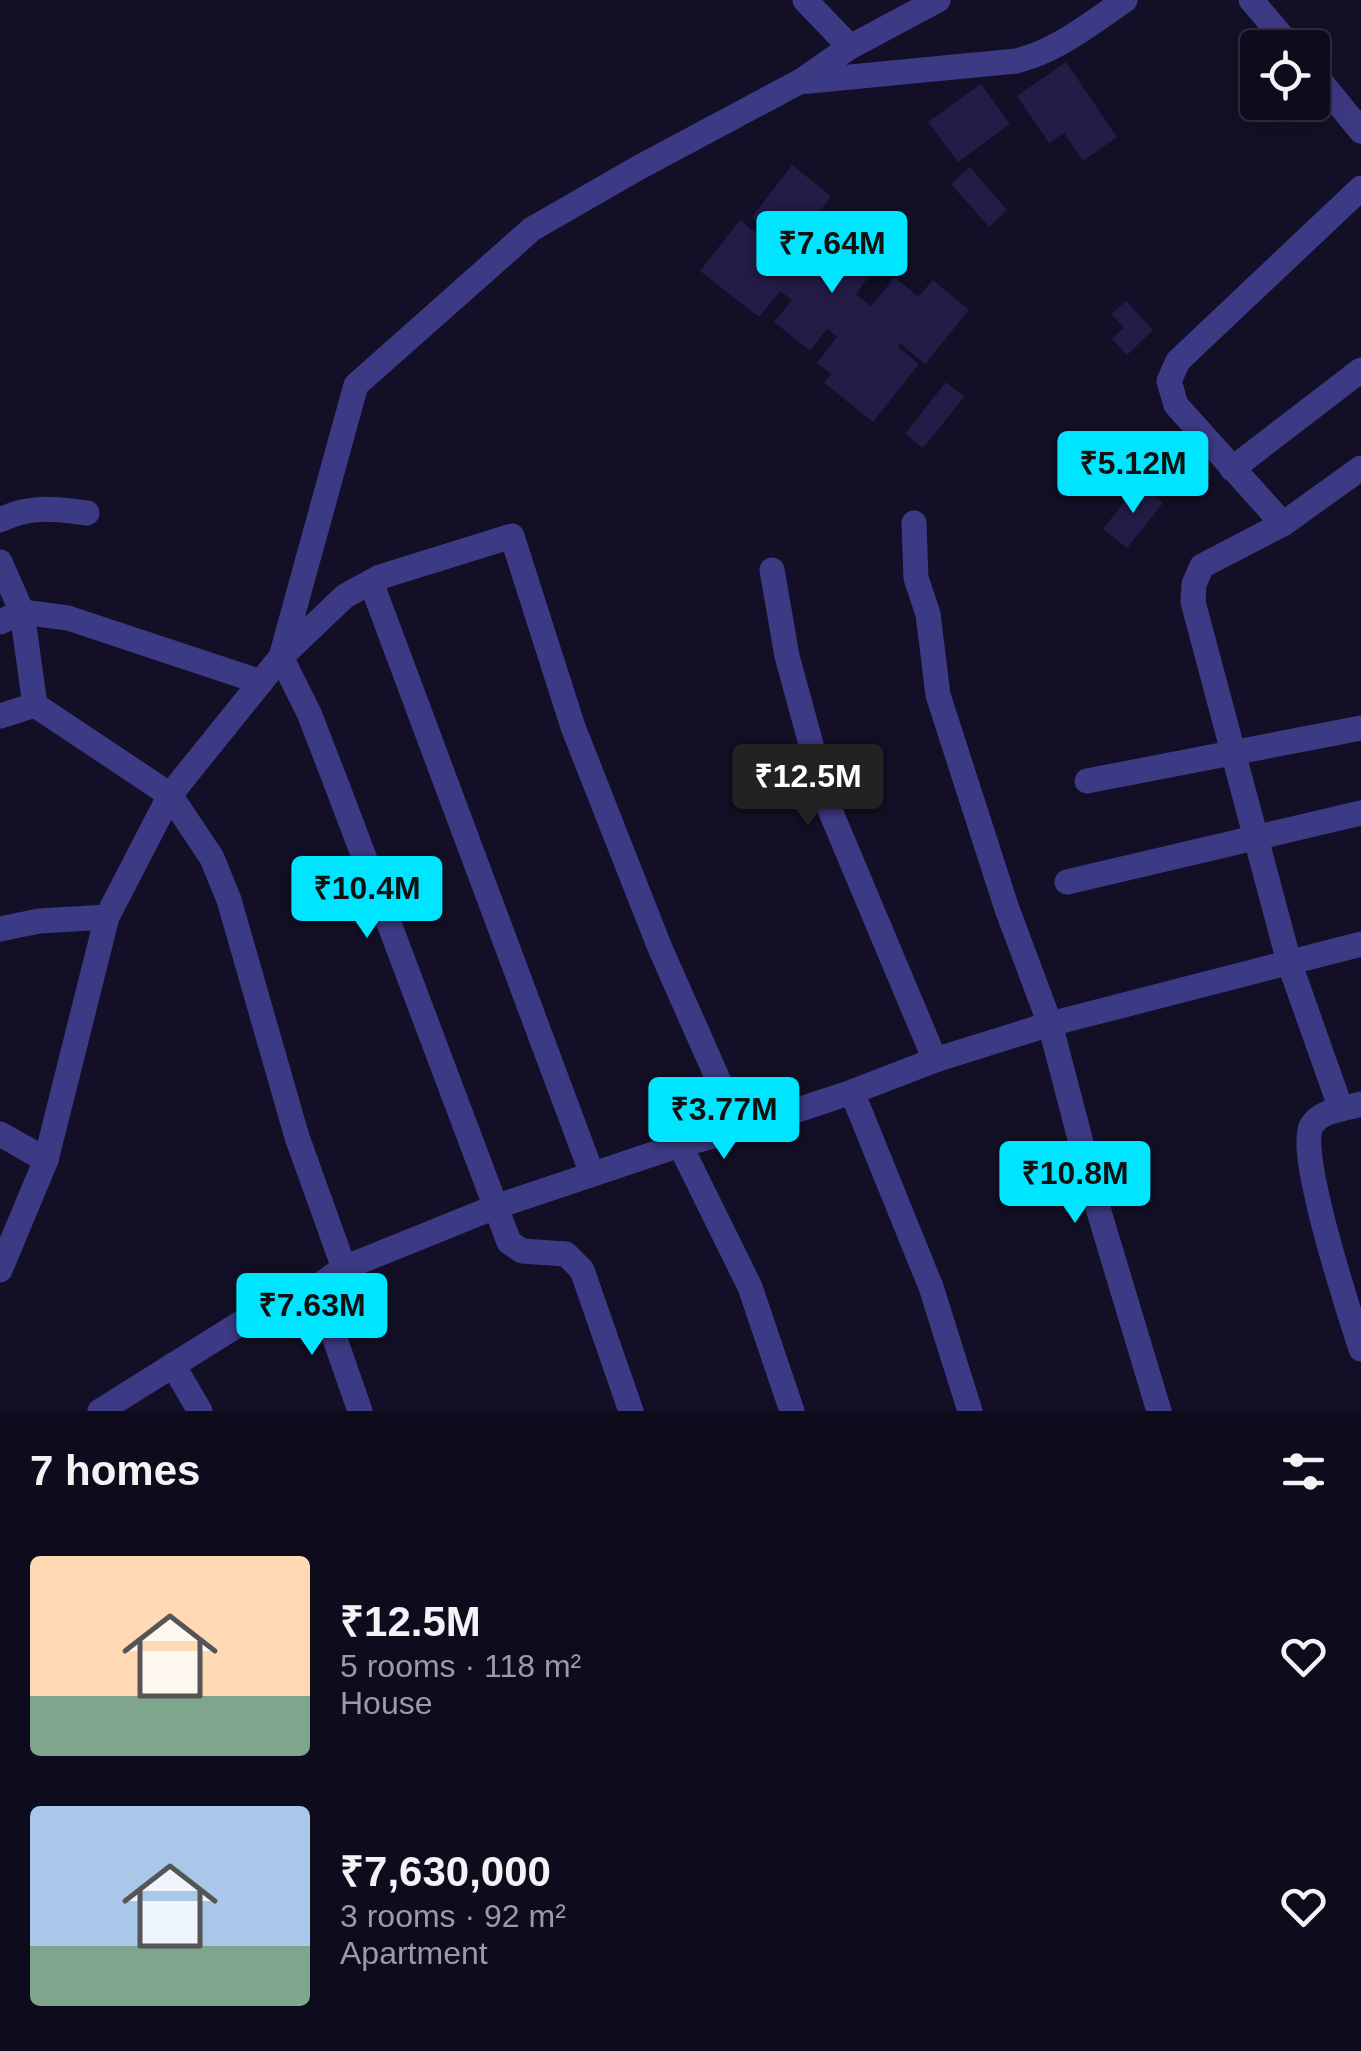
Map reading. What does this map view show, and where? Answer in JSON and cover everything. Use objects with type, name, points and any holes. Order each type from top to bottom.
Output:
[{"type":"street","points":[[805,0],[850,47]]},
{"type":"street","points":[[631,1411],[582,1270],[566,1254],[522,1251],[509,1242],[309,713],[281,657],[356,385],[532,229],[938,0]]},
{"type":"street","points":[[798,82],[1016,62],[1066,41],[1125,0]]},
{"type":"street","points":[[1251,0],[1277,30]]},
{"type":"street","points":[[1330,93],[1361,132]]},
{"type":"street","points":[[1282,524],[1176,404],[1168,381],[1178,362],[1361,188]]},
{"type":"street","points":[[1232,469],[1361,370]]},
{"type":"street","points":[[1361,468],[1282,524],[1202,566],[1194,584],[1193,602],[1288,962],[1351,1107],[1320,1116],[1309,1128],[1307,1151],[1339,1281],[1361,1350]]},
{"type":"street","points":[[0,520],[22,510],[46,508],[87,513]]},
{"type":"street","points":[[914,523],[916,578],[928,614],[938,695],[1007,909],[1050,1024],[1100,1215],[1160,1411]]},
{"type":"street","points":[[0,1270],[46,1160],[107,917],[170,795],[281,657],[345,596],[371,582],[512,536],[573,728],[660,948],[740,1129]]},
{"type":"street","points":[[0,562],[35,705],[170,795],[222,878],[297,1136],[344,1268]]},
{"type":"street","points":[[772,570],[787,656],[827,803],[935,1060]]},
{"type":"street","points":[[371,582],[592,1174]]},
{"type":"street","points":[[11,617],[68,618],[261,682]]},
{"type":"street","points":[[0,716],[35,705]]},
{"type":"street","points":[[1088,781],[1361,728]]},
{"type":"street","points":[[1066,882],[1361,813]]},
{"type":"street","points":[[0,930],[39,922],[107,917]]},
{"type":"street","points":[[100,1411],[263,1310],[317,1287],[344,1268],[495,1207],[1050,1024],[1361,944]]},
{"type":"street","points":[[852,1092],[931,1287],[970,1411]]},
{"type":"street","points":[[0,1134],[46,1160]]},
{"type":"street","points":[[680,1145],[750,1287],[792,1411]]},
{"type":"street","points":[[317,1287],[360,1411]]},
{"type":"street","points":[[173,1365],[200,1411]]},
{"type":"building","points":[[1066,62],[1117,137],[1083,161],[1064,133],[1049,143],[1017,96]]},
{"type":"building","points":[[981,84],[1010,124],[958,162],[928,122]]},
{"type":"building","points":[[792,165],[831,196],[817,215],[874,269],[856,294],[871,306],[895,277],[918,297],[933,280],[969,310],[925,364],[901,344],[898,347],[919,364],[873,422],[824,383],[831,374],[817,363],[837,337],[827,329],[810,351],[774,322],[792,300],[780,291],[759,317],[700,271],[740,220],[765,240],[771,233],[752,217]]},
{"type":"building","points":[[970,167],[1007,210],[989,227],[951,184]]},
{"type":"building","points":[[1126,301],[1153,330],[1127,355],[1112,339],[1124,328],[1111,314]]},
{"type":"building","points":[[946,382],[964,397],[923,448],[905,434]]},
{"type":"building","points":[[1139,483],[1163,503],[1127,548],[1103,529]]}]
